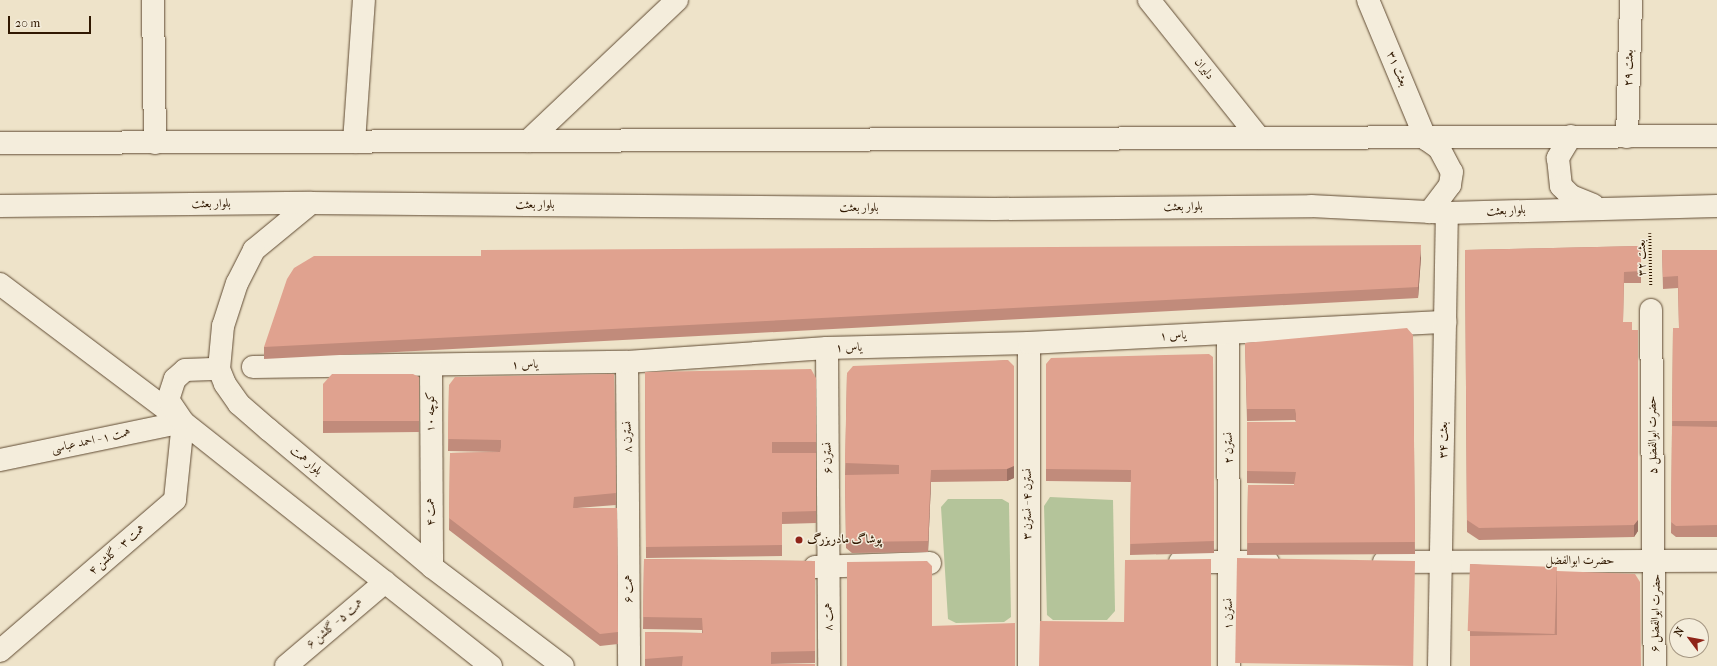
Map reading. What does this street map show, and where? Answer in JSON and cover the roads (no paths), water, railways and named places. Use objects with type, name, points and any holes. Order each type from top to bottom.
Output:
[{"type":"street","points":[[153,0],[155,143]]},
{"type":"street","points":[[354,142],[364,0]]},
{"type":"street","points":[[528,141],[677,0]]},
{"type":"street","name":"دلیران","points":[[1149,0],[1259,138]]},
{"type":"street","name":"بعثت ۳۱","points":[[1368,0],[1426,138]]},
{"type":"street","name":"بعثت ۲۹","points":[[1627,136],[1631,0]]},
{"type":"street","points":[[1571,136],[1558,158],[1561,186],[1571,196],[1598,206]]},
{"type":"street","points":[[0,143],[1717,136]]},
{"type":"street","points":[[1426,138],[1439,148],[1452,172],[1450,185],[1438,213]]},
{"type":"street","points":[[183,422],[168,400],[175,379],[185,370],[219,369],[223,326],[237,282],[254,250],[311,203]]},
{"type":"street","name":"بلوار بعثت","points":[[0,206],[311,203],[995,209],[1311,206],[1438,213],[1598,206],[1717,206]]},
{"type":"street","name":"بعثت ۳۴","points":[[1438,213],[1445,322],[1442,562],[1438,666]]},
{"type":"street","points":[[0,284],[183,422],[491,666]]},
{"type":"street","name":"حضرت ابوالفضل ۵","points":[[1652,310],[1656,560]]},
{"type":"street","name":"یاس ۱","points":[[253,367],[431,367],[627,362],[827,348],[1029,343],[1445,322]]},
{"type":"street","name":"نسترن ۲","points":[[1228,333],[1229,562]]},
{"type":"street","name":"نسترن ۴ - نسترن ۳","points":[[1029,343],[1029,666]]},
{"type":"street","name":"نسترن ۶","points":[[827,348],[829,567]]},
{"type":"street","name":"نسترن ۸","points":[[627,362],[629,512]]},
{"type":"street","name":"کوچه ۱۰","points":[[430,457],[431,367]]},
{"type":"street","name":"بلوار همت","points":[[219,369],[239,404],[432,567],[563,666]]},
{"type":"street","name":"همت ۱ - احمد عباسی","points":[[0,460],[183,422]]},
{"type":"street","name":"همت ۳ - گلشن ۴","points":[[0,651],[175,500],[183,422]]},
{"type":"street","points":[[1229,430],[1252,429]]},
{"type":"street","points":[[1653,436],[1677,436]]},
{"type":"street","points":[[430,457],[454,457]]},
{"type":"street","name":"همت ۴","points":[[430,457],[432,567]]},
{"type":"street","points":[[805,458],[828,457]]},
{"type":"street","points":[[1229,490],[1252,491]]},
{"type":"street","points":[[607,512],[629,512]]},
{"type":"street","name":"همت ۶","points":[[629,512],[629,666]]},
{"type":"street","name":"حضرت ابوالفضل ۶","points":[[1655,666],[1656,560]]},
{"type":"street","name":"حضرت ابوالفضل","points":[[1364,562],[1717,561]]},
{"type":"street","points":[[1161,562],[1292,562]]},
{"type":"street","name":"نسترن ۱","points":[[1229,562],[1229,666]]},
{"type":"street","points":[[797,567],[930,563]]},
{"type":"street","points":[[629,567],[653,567]]},
{"type":"street","name":"همت ۸","points":[[829,567],[829,666]]},
{"type":"street","name":"همت ۵ - گلشن ۶","points":[[286,666],[385,582]]},
{"type":"street","points":[[629,638],[652,638]]},
{"type":"place","name":"پوشاگ مادربزرگ","points":[[799,540]]}]
